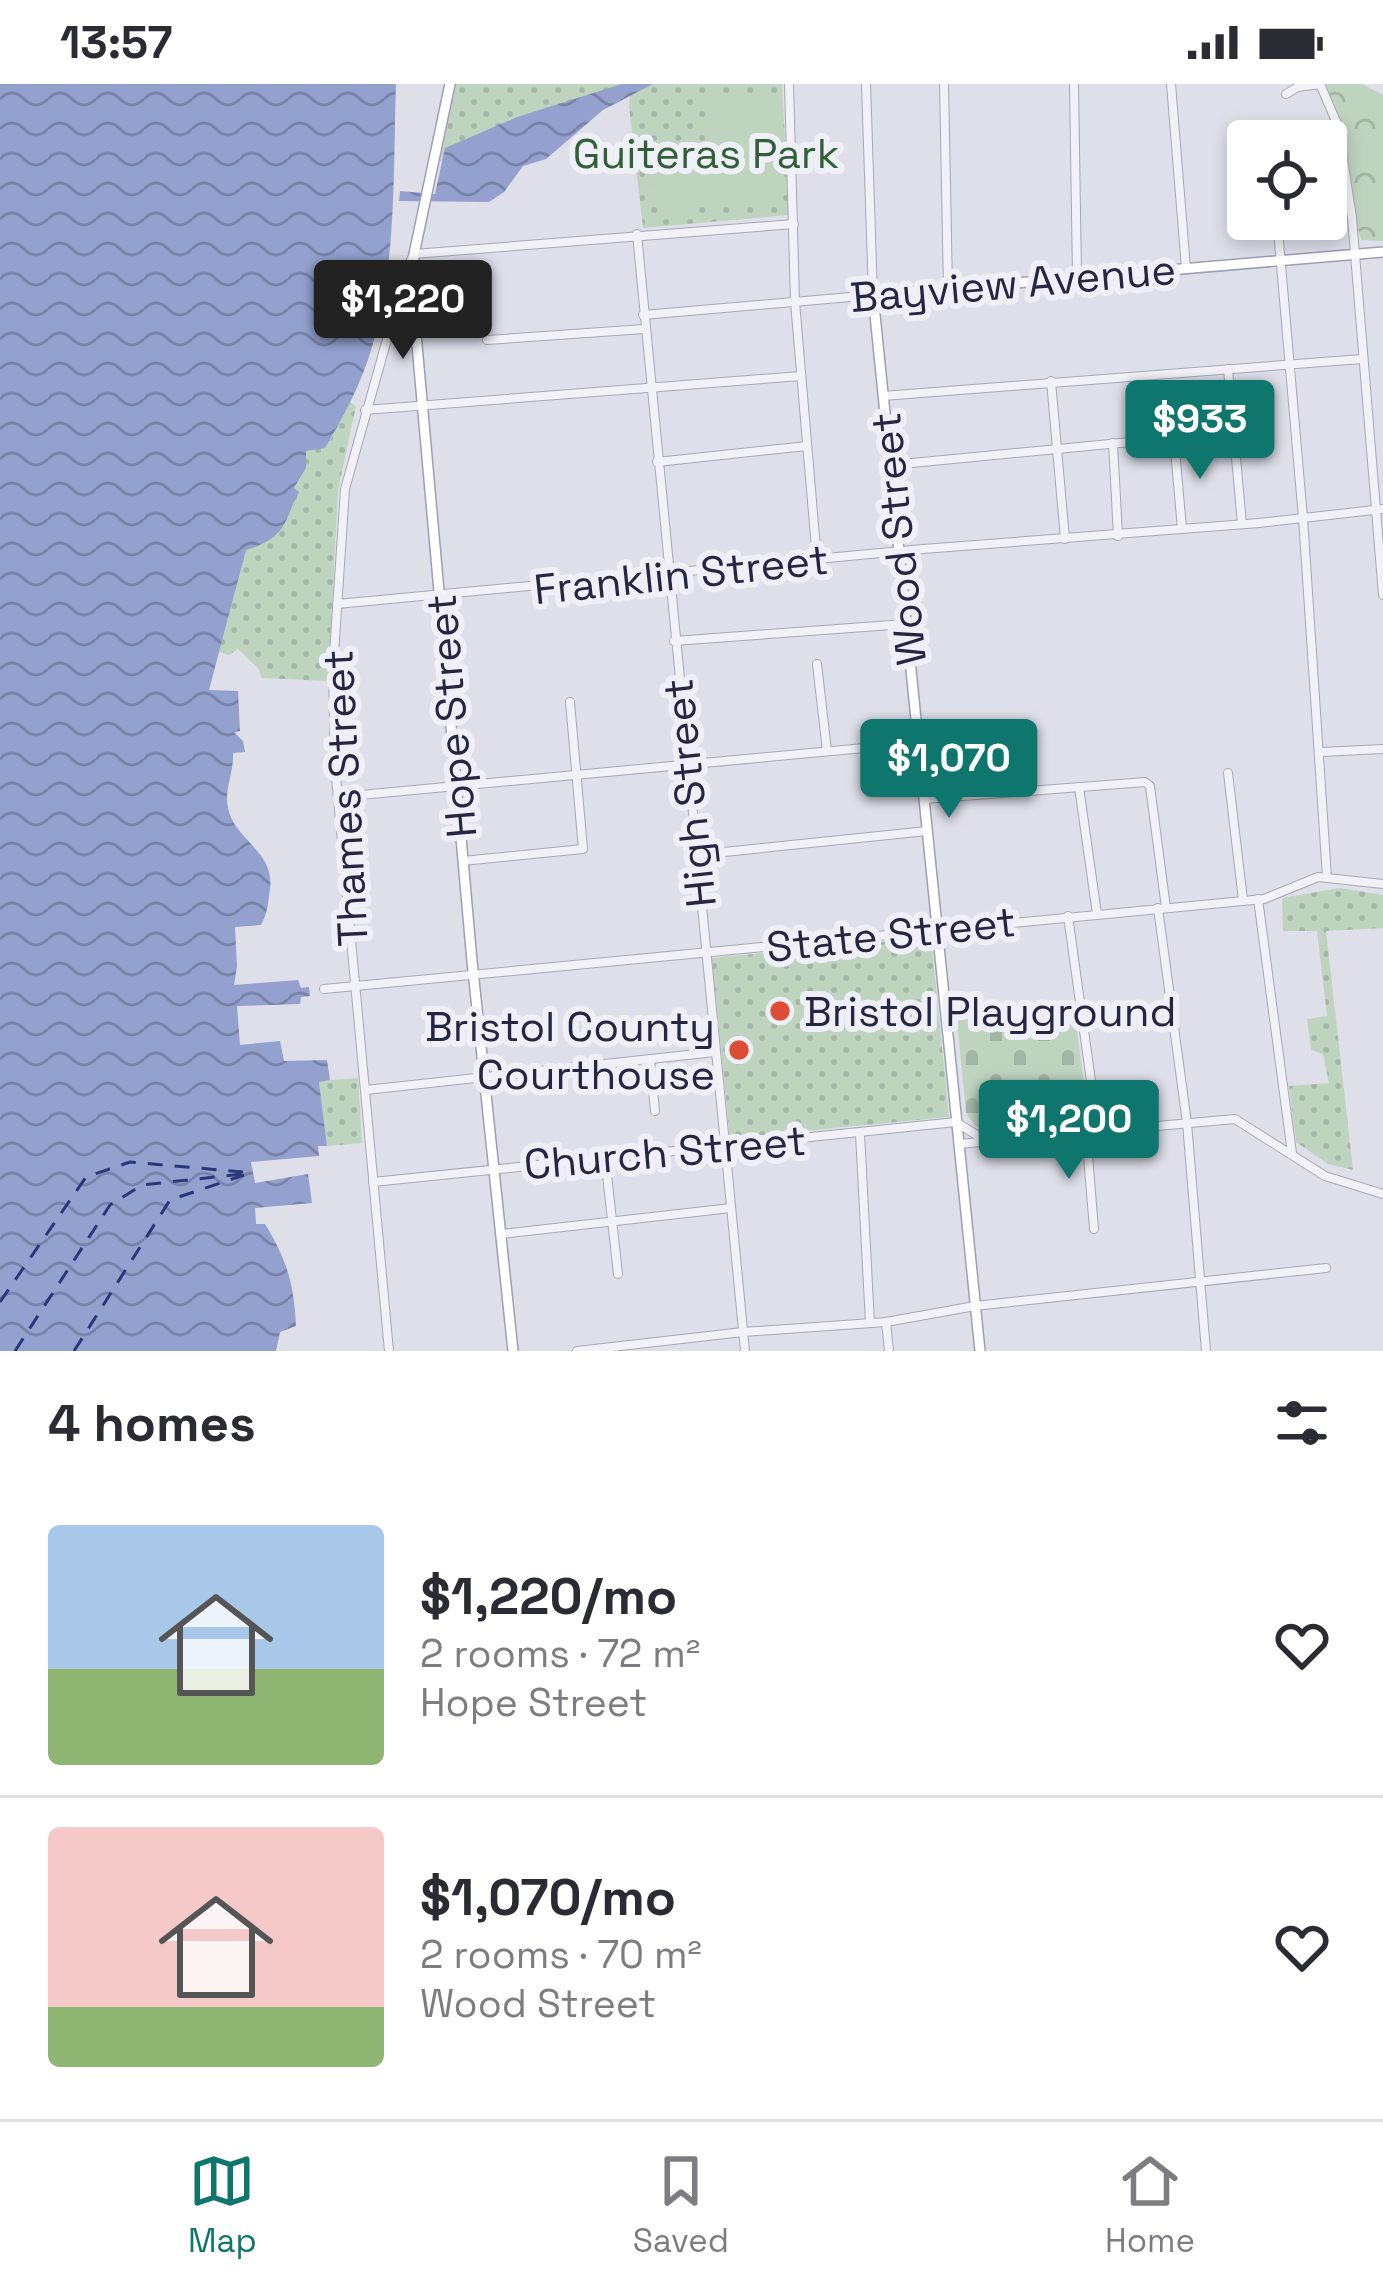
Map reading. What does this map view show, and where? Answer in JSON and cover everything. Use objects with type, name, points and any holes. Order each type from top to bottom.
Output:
[{"type":"main road","name":"Hope Street","points":[[450,84],[414,254],[413,304],[474,977],[514,1351]]},
{"type":"main road","name":"Bayview Avenue","points":[[873,295],[1383,252]]},
{"type":"main road","name":"Wood Street","points":[[873,295],[980,1351]]},
{"type":"street","points":[[789,84],[795,302],[818,560]]},
{"type":"street","name":"Wood Street","points":[[866,84],[873,295]]},
{"type":"street","points":[[944,84],[948,288]]},
{"type":"street","points":[[1074,84],[1077,277]]},
{"type":"street","points":[[1172,84],[1186,268]]},
{"type":"street","points":[[1286,94],[1320,84],[1340,140],[1380,509],[1383,595]]},
{"type":"street","points":[[414,254],[794,224]]},
{"type":"street","name":"High Street","points":[[637,235],[745,1351]]},
{"type":"street","points":[[1278,240],[1303,518],[1327,877]]},
{"type":"street","name":"Thames Street","points":[[389,1351],[333,722],[344,489],[414,254]]},
{"type":"street","name":"Bayview Avenue","points":[[643,315],[873,295]]},
{"type":"street","points":[[397,309],[413,304]]},
{"type":"street","points":[[487,340],[644,329]]},
{"type":"street","points":[[884,396],[1362,359]]},
{"type":"street","points":[[1228,369],[1242,524]]},
{"type":"street","points":[[365,410],[801,376]]},
{"type":"street","points":[[1051,381],[1065,539]]},
{"type":"street","points":[[891,465],[1234,432]]},
{"type":"street","points":[[1174,438],[1182,530]]},
{"type":"street","points":[[1113,443],[1118,536]]},
{"type":"street","points":[[657,462],[808,446]]},
{"type":"street","name":"Franklin Street","points":[[337,604],[1380,509]]},
{"type":"street","points":[[674,641],[905,624]]},
{"type":"street","points":[[818,664],[827,752]]},
{"type":"street","points":[[464,861],[583,849],[570,702]]},
{"type":"street","points":[[339,797],[918,743]]},
{"type":"street","points":[[1321,752],[1383,748]]},
{"type":"street","points":[[1228,773],[1244,900]]},
{"type":"street","points":[[924,799],[1148,783],[1206,1351]]},
{"type":"street","points":[[1079,787],[1097,914]]},
{"type":"street","points":[[695,855],[927,831]]},
{"type":"street","name":"State Street","points":[[324,989],[1258,899],[1310,878],[1383,884]]},
{"type":"street","points":[[1258,899],[1292,1154]]},
{"type":"street","points":[[1068,916],[1098,1131]]},
{"type":"street","points":[[366,1090],[715,1052]]},
{"type":"street","points":[[650,1059],[656,1111]]},
{"type":"street","points":[[959,1144],[1239,1120],[1328,1177],[1383,1194]]},
{"type":"street","points":[[956,1122],[983,1139]]},
{"type":"street","name":"Church Street","points":[[374,1182],[956,1122]]},
{"type":"street","points":[[1086,1132],[1094,1229]]},
{"type":"street","points":[[860,1134],[870,1323]]},
{"type":"street","points":[[605,1156],[618,1274]]},
{"type":"street","points":[[502,1234],[730,1208]]},
{"type":"street","points":[[577,1351],[886,1322],[975,1306],[1326,1268]]},
{"type":"street","points":[[886,1322],[889,1351]]},
{"type":"green space","points":[[456,84],[630,84],[510,119],[440,162]]},
{"type":"green space","name":"Guiteras Park","points":[[645,84],[782,84],[789,215],[643,228],[629,106],[630,95]]},
{"type":"green space","points":[[1320,84],[1362,84],[1383,95],[1383,241],[1361,240],[1347,187],[1347,120],[1329,120]]},
{"type":"green space","points":[[709,97],[779,97],[778,205],[709,204]]},
{"type":"green space","points":[[679,162],[699,170],[707,190],[699,210],[679,218],[659,210],[651,190],[659,170]]},
{"type":"green space","points":[[349,401],[356,406],[338,490],[328,681],[262,678],[238,649],[229,655],[219,652],[246,549],[290,508],[306,468],[306,451],[331,439]]},
{"type":"green space","points":[[1340,888],[1383,895],[1383,928],[1326,931],[1353,1170],[1328,1164],[1296,1142],[1289,1086],[1329,1083],[1323,1054],[1311,1050],[1307,1019],[1327,1016],[1317,931],[1283,931],[1282,898]]},
{"type":"green space","points":[[931,937],[949,1117],[730,1138],[712,958]]},
{"type":"green space","points":[[1075,1016],[1089,1122],[988,1131],[975,1126],[966,1113],[957,1020]]},
{"type":"green space","points":[[358,1078],[362,1143],[327,1146],[319,1081]]},
{"type":"water","points":[[0,84],[396,84],[390,250],[372,347],[352,399],[325,448],[306,451],[306,468],[294,488],[299,492],[282,527],[270,540],[246,550],[209,690],[238,691],[240,731],[234,732],[245,752],[233,753],[228,808],[270,876],[261,925],[235,927],[234,985],[298,980],[301,988],[309,987],[310,996],[301,997],[300,1004],[237,1006],[240,1045],[280,1041],[284,1061],[327,1060],[330,1080],[319,1082],[327,1146],[318,1146],[319,1156],[251,1162],[255,1183],[308,1174],[312,1203],[255,1208],[256,1224],[265,1224],[284,1261],[293,1297],[296,1326],[280,1332],[276,1351],[0,1351]]},
{"type":"water","points":[[622,84],[653,84],[603,110],[546,159],[523,166],[504,192],[489,202],[399,201],[400,191],[435,194],[445,148],[517,117]]},
{"type":"ferry route","points":[[0,1302],[86,1177],[130,1162],[243,1172]]},
{"type":"ferry route","points":[[15,1351],[110,1205],[142,1185],[251,1173]]},
{"type":"ferry route","points":[[74,1351],[170,1200],[244,1175]]},
{"type":"place","name":"Bristol Playground","points":[[780,1011]]},
{"type":"place","name":"Bristol County Courthouse","points":[[739,1050]]}]
